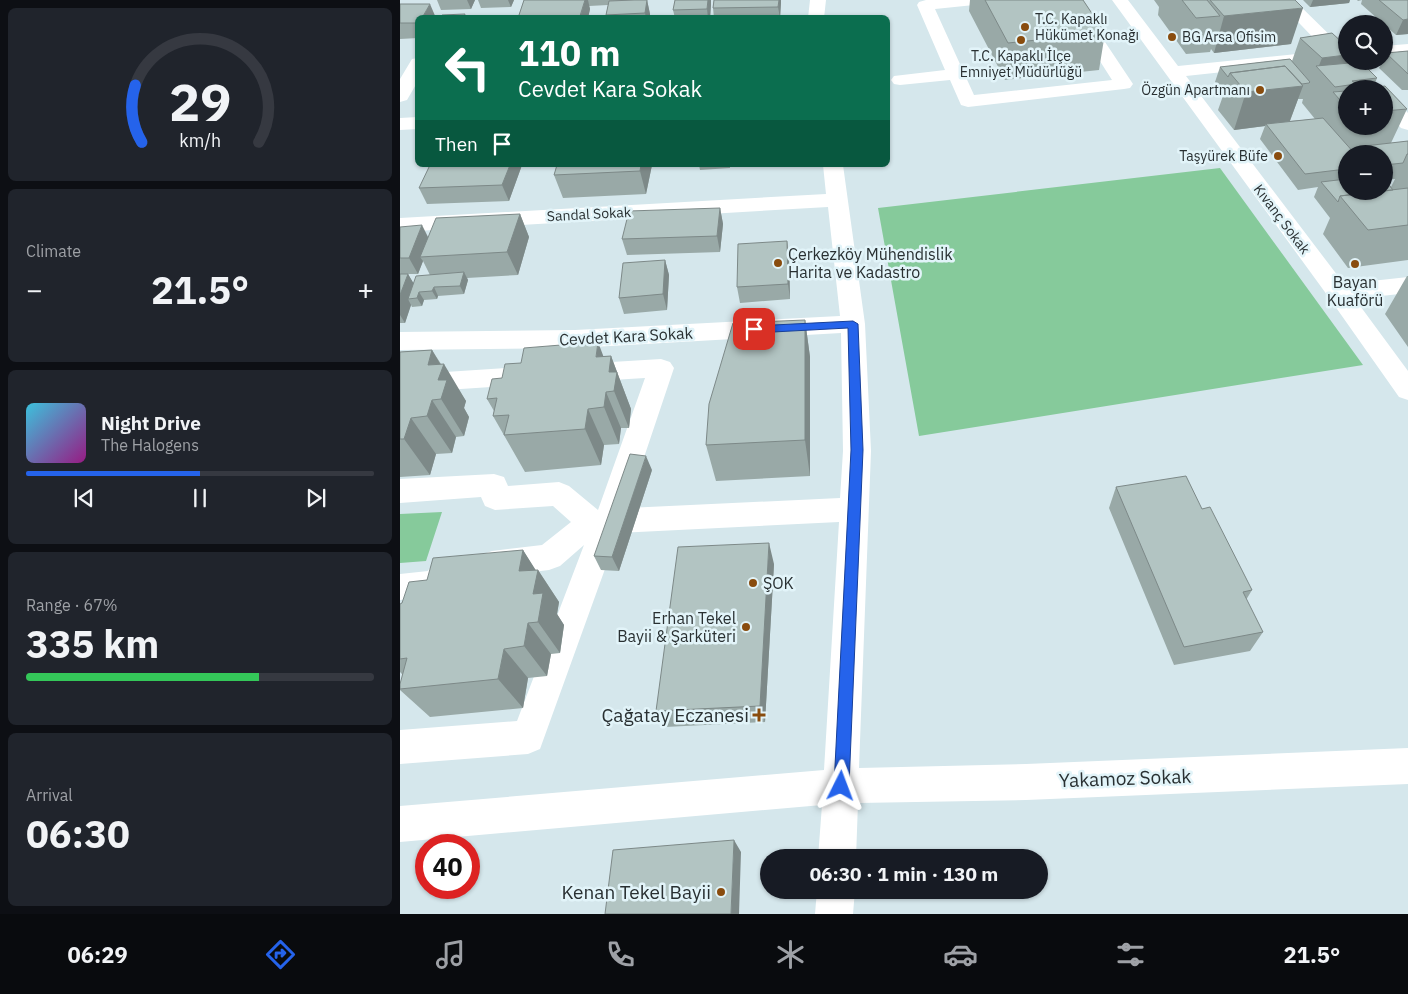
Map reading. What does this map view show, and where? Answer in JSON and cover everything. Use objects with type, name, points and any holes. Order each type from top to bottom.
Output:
[{"type":"street","points":[[816,15],[818,0]]},
{"type":"street","points":[[974,0],[926,4],[968,101],[1124,84],[1069,0]]},
{"type":"street","name":"Kıvanç Sokak","points":[[1120,0],[1408,390]]},
{"type":"street","points":[[1285,0],[1338,51]]},
{"type":"street","points":[[1393,50],[1408,49]]},
{"type":"street","points":[[400,96],[415,55]]},
{"type":"street","points":[[1172,72],[1338,59]]},
{"type":"street","points":[[1356,70],[1360,75]]},
{"type":"street","points":[[900,80],[957,74]]},
{"type":"street","points":[[1393,108],[1408,124]]},
{"type":"street","points":[[400,124],[415,123]]},
{"type":"street","points":[[833,167],[853,324],[857,450],[838,849]]},
{"type":"street","name":"Sandal Sokak","points":[[400,225],[838,200]]},
{"type":"street","points":[[1338,293],[1408,285]]},
{"type":"street","name":"Cevdet Kara Sokak","points":[[400,342],[575,339],[853,324]]},
{"type":"street","points":[[400,384],[661,368],[599,521],[528,737],[400,747]]},
{"type":"street","points":[[400,491],[494,485],[495,498],[559,494],[599,521]]},
{"type":"street","points":[[400,586],[438,584],[442,570],[549,557],[599,521],[854,510]]},
{"type":"street","name":"Yakamoz Sokak","points":[[400,824],[841,786],[1026,782],[1408,766]]},
{"type":"street","points":[[834,914],[835,899]]},
{"type":"green space","points":[[1220,168],[1363,365],[919,436],[878,208]]},
{"type":"green space","points":[[442,512],[426,561],[400,563],[400,514]]},
{"type":"building","points":[[524,0],[585,0],[580,15],[519,15]]},
{"type":"building","points":[[647,0],[645,13],[606,15],[609,1]]},
{"type":"building","points":[[675,0],[708,0],[707,9],[673,10]]},
{"type":"building","points":[[714,0],[779,0],[778,7],[713,8]]},
{"type":"building","points":[[985,0],[1083,0],[1105,33],[1008,43]]},
{"type":"building","points":[[1182,0],[1207,0],[1220,16],[1196,18]]},
{"type":"building","points":[[1210,0],[1295,0],[1303,8],[1224,16]]},
{"type":"building","points":[[1379,0],[1408,0],[1408,19],[1403,20]]},
{"type":"building","points":[[400,4],[430,4],[424,15],[415,15],[415,23],[400,23]]},
{"type":"building","points":[[1332,33],[1338,39],[1338,56],[1322,58],[1300,38]]},
{"type":"building","points":[[1408,51],[1408,74],[1393,60],[1393,52]]},
{"type":"building","points":[[1290,59],[1309,83],[1302,84],[1285,66],[1230,73],[1228,77],[1220,67]]},
{"type":"building","points":[[1338,64],[1338,70],[1369,70],[1377,78],[1338,80],[1338,87],[1335,87],[1316,66]]},
{"type":"building","points":[[1285,66],[1303,86],[1246,92],[1230,73]]},
{"type":"building","points":[[1393,94],[1407,109],[1393,110]]},
{"type":"building","points":[[1323,118],[1347,145],[1338,145],[1338,170],[1305,174],[1266,124]]},
{"type":"building","points":[[1408,141],[1408,154],[1403,163],[1393,164],[1393,145],[1373,145]]},
{"type":"building","points":[[429,167],[509,167],[502,185],[419,188]]},
{"type":"building","points":[[556,167],[641,167],[640,171],[554,175]]},
{"type":"building","points":[[1338,180],[1338,202],[1321,182]]},
{"type":"building","points":[[1408,188],[1408,225],[1368,230],[1343,200],[1393,200],[1393,190]]},
{"type":"building","points":[[720,208],[717,236],[622,239],[629,211]]},
{"type":"building","points":[[520,214],[507,252],[420,257],[436,218]]},
{"type":"building","points":[[422,225],[409,258],[400,258],[400,227]]},
{"type":"building","points":[[787,241],[788,284],[737,287],[738,244]]},
{"type":"building","points":[[665,260],[663,294],[619,298],[623,263]]},
{"type":"building","points":[[464,272],[460,286],[434,287],[432,291],[419,292],[417,298],[408,299],[416,276]]},
{"type":"building","points":[[400,274],[408,274],[400,295]]},
{"type":"building","points":[[805,320],[805,440],[706,445],[709,404],[733,323]]},
{"type":"building","points":[[598,342],[596,357],[611,356],[609,372],[617,372],[614,391],[606,392],[604,407],[588,409],[585,429],[504,435],[509,415],[493,416],[497,398],[487,399],[492,379],[502,378],[505,364],[521,363],[524,348]]},
{"type":"building","points":[[432,350],[428,365],[444,364],[438,380],[447,380],[441,399],[432,400],[427,416],[411,418],[404,439],[400,439],[400,352]]},
{"type":"building","points":[[630,454],[646,456],[612,557],[594,556]]},
{"type":"building","points":[[1186,476],[1202,509],[1210,507],[1252,590],[1243,592],[1263,632],[1184,647],[1116,487]]},
{"type":"building","points":[[769,543],[760,706],[656,711],[678,547]]},
{"type":"building","points":[[523,550],[519,571],[538,570],[533,594],[543,593],[538,622],[528,623],[524,646],[504,649],[498,679],[400,689],[407,658],[400,659],[400,604],[409,582],[427,580],[433,558]]},
{"type":"building","points":[[734,840],[731,914],[605,914],[613,850]]},
{"type":"place","name":"T.C. Kapaklı Hükümet Konağı","points":[[1025,27]]},
{"type":"place","name":"BG Arsa Ofisim","points":[[1172,37]]},
{"type":"place","name":"T.C. Kapaklı İlçe Emniyet Müdürlüğü","points":[[1021,40]]},
{"type":"place","name":"Özgün Apartmanı","points":[[1260,90]]},
{"type":"place","name":"Taşyürek Büfe","points":[[1278,156]]},
{"type":"place","name":"Çerkezköy Mühendislik Harita ve Kadastro","points":[[778,263]]},
{"type":"place","name":"Bayan Kuaförü","points":[[1355,264]]},
{"type":"place","name":"ŞOK","points":[[753,583]]},
{"type":"place","name":"Erhan Tekel Bayii & Şarküteri","points":[[746,627]]},
{"type":"place","name":"Çağatay Eczanesi","points":[[759,715]]},
{"type":"place","name":"Kenan Tekel Bayii","points":[[721,892]]},
{"type":"route","points":[[754,329],[853,324],[857,450],[841,786]]}]
